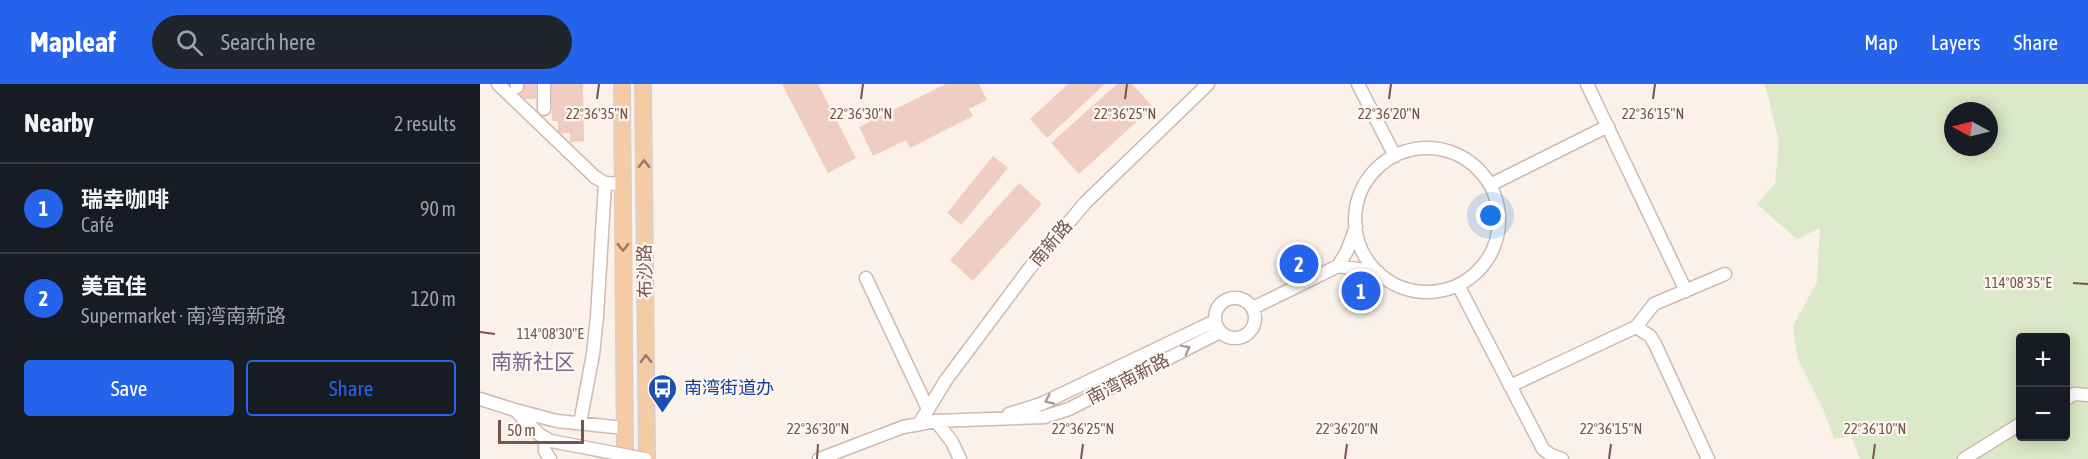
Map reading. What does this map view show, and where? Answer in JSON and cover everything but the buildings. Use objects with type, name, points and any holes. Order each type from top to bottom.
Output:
[{"type":"main road","name":"布沙路","points":[[622,84],[625,459]]},
{"type":"main road","name":"布沙路","points":[[643,84],[646,459]]},
{"type":"street","points":[[498,84],[594,177],[605,183],[622,184]]},
{"type":"street","name":"南新路","points":[[919,424],[946,380],[1029,269],[1086,202],[1208,84]]},
{"type":"street","points":[[1358,84],[1395,156]]},
{"type":"street","points":[[1587,84],[1686,291]]},
{"type":"street","points":[[544,110],[546,90]]},
{"type":"street","points":[[1490,185],[1608,126]]},
{"type":"street","points":[[1418,148],[1443,150],[1465,158],[1476,167],[1490,185],[1498,210],[1499,223],[1495,244],[1482,266],[1470,278],[1458,285],[1442,290],[1421,292],[1398,286],[1378,272],[1363,253],[1356,227],[1356,209],[1363,188],[1376,169],[1395,156],[1418,148]]},
{"type":"street","points":[[580,423],[593,354],[597,317],[605,183]]},
{"type":"street","points":[[1253,308],[1338,266],[1347,251],[1356,227]]},
{"type":"street","points":[[1338,266],[1378,272]]},
{"type":"street","points":[[1510,386],[1636,327],[1654,304],[1725,274]]},
{"type":"street","points":[[866,279],[928,409]]},
{"type":"street","points":[[1458,285],[1543,449],[1562,459]]},
{"type":"street","points":[[1239,298],[1253,308],[1256,322],[1250,333],[1243,338],[1231,339],[1218,326],[1218,309],[1227,300],[1239,298]]},
{"type":"street","name":"南湾南新路","points":[[819,459],[903,427],[936,421],[996,418],[1041,404],[1218,326]]},
{"type":"street","points":[[1636,327],[1650,336],[1655,344],[1708,459]]},
{"type":"street","points":[[2070,396],[2074,394],[2088,395]]},
{"type":"street","points":[[480,399],[549,420],[624,428]]},
{"type":"street","points":[[515,410],[528,425],[548,440],[646,459]]},
{"type":"street","points":[[936,421],[952,442],[960,459]]},
{"type":"street","points":[[1964,459],[2016,426]]},
{"type":"street","points":[[548,440],[545,451],[550,459]]},
{"type":"green space","points":[[1765,84],[2088,84],[2088,459],[1860,459],[1851,436],[1834,439],[1823,409],[1797,357],[1793,326],[1817,282],[1820,228],[1797,239],[1757,204],[1775,183],[1779,141]]},
{"type":"place","name":"美宜佳","points":[[1299,264]]},
{"type":"place","name":"瑞幸咖啡","points":[[1361,291]]},
{"type":"place","name":"南湾街道办","points":[[663,414]]},
{"type":"district","name":"南新社区","points":[[533,362]]}]
